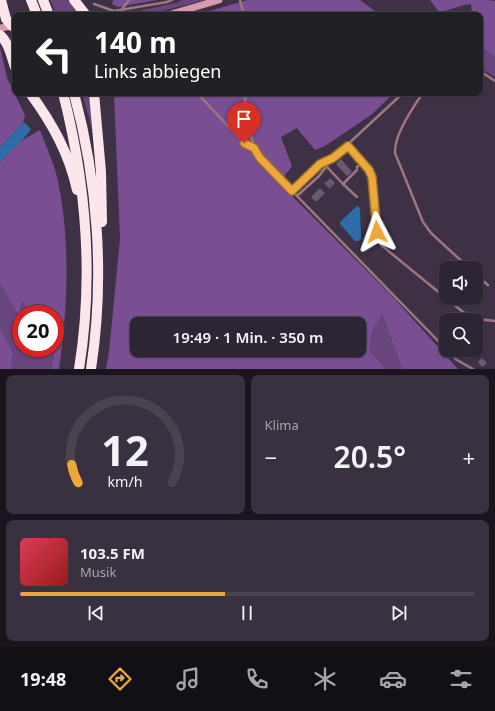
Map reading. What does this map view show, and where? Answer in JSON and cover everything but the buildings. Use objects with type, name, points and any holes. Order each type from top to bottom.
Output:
[{"type":"highway","points":[[31,0],[36,12]]},
{"type":"highway","points":[[43,0],[48,12]]},
{"type":"highway","points":[[74,0],[83,12]]},
{"type":"highway","points":[[0,19],[2,15],[2,2]]},
{"type":"highway","points":[[2,2],[6,19],[12,26]]},
{"type":"highway","points":[[10,51],[10,37],[12,32]]},
{"type":"highway","points":[[0,35],[10,51],[12,57]]},
{"type":"highway","points":[[32,96],[50,121],[65,150],[75,182],[79,211],[86,228]]},
{"type":"highway","points":[[64,96],[79,168],[86,228],[86,306],[79,369]]},
{"type":"highway","points":[[75,96],[90,168],[97,245],[96,310],[91,369]]},
{"type":"highway","points":[[94,96],[102,208],[102,226],[97,245]]},
{"type":"main road","points":[[178,12],[220,0]]},
{"type":"main road","points":[[0,23],[12,27]]},
{"type":"main road","points":[[0,28],[12,28]]},
{"type":"lane","points":[[122,10],[128,0]]},
{"type":"lane","points":[[94,4],[114,11],[172,0]]},
{"type":"lane","points":[[240,0],[243,12]]},
{"type":"lane","points":[[483,73],[495,80]]},
{"type":"lane","points":[[200,96],[244,143],[254,148]]},
{"type":"lane","points":[[245,96],[248,130],[254,148],[265,164],[439,341]]},
{"type":"lane","points":[[292,191],[320,164],[333,158],[348,146],[400,96]]},
{"type":"lane","points":[[421,96],[400,135],[396,146],[396,153],[423,222],[430,233],[461,261]]},
{"type":"lane","points":[[348,146],[363,162],[372,177],[377,232],[381,245],[463,312],[477,319],[495,321]]},
{"type":"lane","points":[[297,196],[327,167],[333,158]]},
{"type":"lane","points":[[343,184],[363,162]]},
{"type":"lane","points":[[327,167],[357,198]]},
{"type":"lane","points":[[483,281],[488,285]]},
{"type":"lane","points":[[455,357],[473,369]]},
{"type":"shaded area","points":[[50,0],[70,0],[78,10],[78,12],[56,12]]},
{"type":"shaded area","points":[[113,0],[157,0],[118,7],[112,4]]},
{"type":"shaded area","points":[[181,0],[205,0],[158,12],[134,12],[179,2]]},
{"type":"shaded area","points":[[247,0],[360,0],[376,12],[206,12]]},
{"type":"shaded area","points":[[430,0],[495,1],[495,57],[483,48],[483,12],[472,12],[471,4],[439,12]]},
{"type":"shaded area","points":[[495,2],[495,77],[483,70],[483,48],[488,52]]},
{"type":"shaded area","points":[[0,47],[7,78],[12,88],[12,96],[16,96],[25,115],[23,123],[0,147]]},
{"type":"shaded area","points":[[83,96],[91,96],[95,140]]},
{"type":"shaded area","points":[[114,96],[391,96],[371,115],[325,146],[315,150],[297,128],[281,137],[292,166],[279,183],[392,296],[439,348],[439,357],[447,357],[458,369],[402,369],[382,314],[372,332],[370,351],[385,369],[106,369],[120,239]]},
{"type":"shaded area","points":[[40,130],[56,173],[61,196],[66,246],[66,296],[64,322],[64,305],[25,305],[22,301],[21,305],[12,305],[0,284],[0,162],[19,142]]},
{"type":"shaded area","points":[[0,284],[12,305],[12,351],[0,327]]},
{"type":"shaded area","points":[[382,314],[402,369],[385,369],[370,351],[372,332]]},
{"type":"shaded area","points":[[0,327],[12,351],[12,357],[11,369],[0,369]]},
{"type":"shaded area","points":[[12,357],[54,357],[51,369],[11,369]]},
{"type":"shaded area","points":[[54,357],[61,357],[59,369],[51,369]]},
{"type":"water","points":[[23,123],[31,129],[0,162],[0,147]]},
{"type":"water","points":[[357,206],[360,208],[361,239],[359,241],[355,241],[340,224],[340,222]]},
{"type":"route","points":[[244,143],[254,148],[269,169],[292,191],[320,164],[333,158],[348,146],[363,162],[372,177],[377,232]]}]
